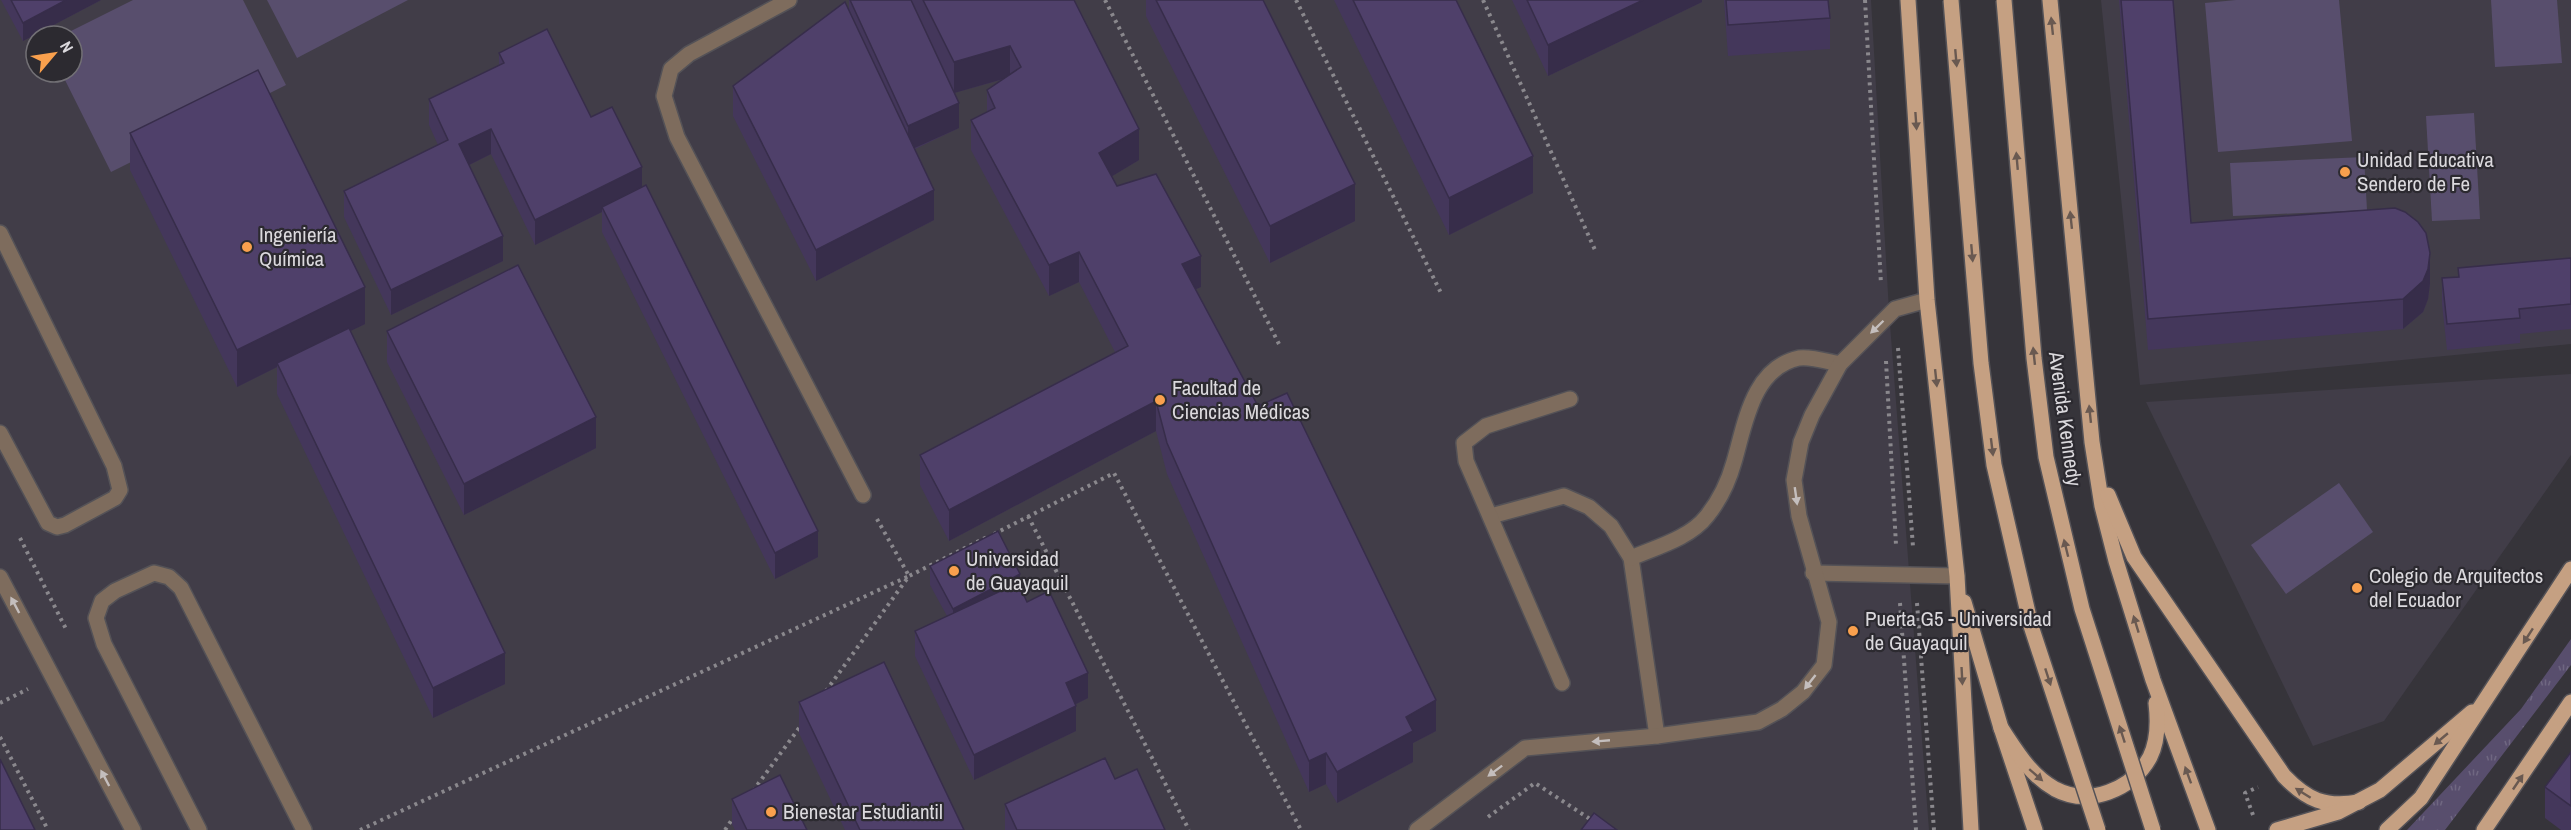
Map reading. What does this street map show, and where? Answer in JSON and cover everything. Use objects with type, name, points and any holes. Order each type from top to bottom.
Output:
[{"type":"main road","points":[[1908,0],[1927,300],[1957,576],[1971,830]]},
{"type":"main road","points":[[1951,0],[1981,363],[1994,465],[2031,626],[2098,830]]},
{"type":"main road","name":"Avenida Kennedy","points":[[2004,0],[2034,358],[2046,456],[2082,609],[2153,830]]},
{"type":"main road","points":[[2050,0],[2092,442],[2105,517],[2153,680],[2208,830]]},
{"type":"main road","points":[[2092,442],[2107,492],[2134,557],[2284,776],[2295,788],[2326,804],[2359,802]]},
{"type":"main road","points":[[2387,830],[2421,798],[2571,569]]},
{"type":"main road","points":[[1957,576],[2001,728],[2035,830]]},
{"type":"main road","points":[[2001,728],[2025,766],[2056,790],[2075,796],[2099,795],[2123,787],[2139,773],[2151,756],[2158,720],[2153,680]]},
{"type":"main road","points":[[2277,830],[2338,812],[2380,790],[2486,701]]},
{"type":"main road","points":[[2484,830],[2571,702]]},
{"type":"lane","points":[[789,0],[688,54],[670,69],[664,96],[677,137],[863,495]]},
{"type":"lane","points":[[0,233],[114,466],[120,490],[115,498],[65,525],[57,527],[48,523],[0,433]]},
{"type":"lane","points":[[1417,830],[1525,748],[1758,722],[1782,709],[1803,692],[1824,665],[1829,622],[1813,573],[1799,516],[1794,480],[1801,442],[1812,415],[1840,364],[1895,309],[1927,300]]},
{"type":"lane","points":[[1631,558],[1686,534],[1706,518],[1733,464],[1749,406],[1764,382],[1780,367],[1800,358],[1840,364]]},
{"type":"lane","points":[[1562,683],[1467,461],[1464,443],[1486,426],[1570,399]]},
{"type":"lane","points":[[1491,516],[1564,496],[1589,507],[1611,526],[1631,558],[1657,735]]},
{"type":"lane","points":[[199,830],[105,644],[96,618],[102,601],[115,591],[154,573],[169,577],[181,588],[304,830]]},
{"type":"lane","points":[[1813,573],[1915,577],[1957,576]]},
{"type":"lane","points":[[0,577],[133,830]]},
{"type":"path","points":[[1105,0],[1280,346]]},
{"type":"path","points":[[1296,0],[1442,295]]},
{"type":"path","points":[[1483,0],[1595,250]]},
{"type":"path","points":[[1865,0],[1882,294]]},
{"type":"path","points":[[1895,309],[1934,830]]},
{"type":"path","points":[[1885,353],[1897,554]]},
{"type":"path","points":[[360,830],[909,576],[1114,473],[1301,830]]},
{"type":"path","points":[[863,495],[909,576]]},
{"type":"path","points":[[1029,516],[1189,830]]},
{"type":"path","points":[[820,698],[909,576]]},
{"type":"path","points":[[1899,600],[1916,830]]},
{"type":"path","points":[[752,792],[807,717]]},
{"type":"path","points":[[0,737],[48,830]]},
{"type":"path","points":[[2255,821],[2245,793],[2284,776]]},
{"type":"path","points":[[1479,823],[1535,783],[1597,824]]},
{"type":"path","points":[[725,830],[738,811]]},
{"type":"shaded area","name":"Universidad de Guayaquil","points":[[0,0],[1871,0],[1889,311],[1929,830],[0,830]]},
{"type":"shaded area","name":"Unidad Educativa Sendero de Fe","points":[[2101,0],[2571,0],[2571,344],[2140,385]]},
{"type":"shaded area","name":"Colegio de Arquitectos del Ecuador","points":[[2571,374],[2571,455],[2384,721],[2313,746],[2146,402]]},
{"type":"green space","points":[[133,0],[243,0],[286,85],[111,172],[67,84],[84,84],[84,24]]},
{"type":"green space","points":[[267,0],[408,0],[297,58]]},
{"type":"green space","points":[[2236,0],[2339,0],[2352,141],[2218,152],[2205,3]]},
{"type":"green space","points":[[2491,0],[2557,0],[2562,63],[2495,67]]},
{"type":"green space","points":[[2474,113],[2480,219],[2432,221],[2426,116]]},
{"type":"green space","points":[[2364,157],[2367,210],[2233,216],[2230,163]]},
{"type":"green space","points":[[2339,483],[2373,532],[2286,594],[2251,545]]},
{"type":"green space","points":[[2571,639],[2571,665],[2445,830],[2407,830],[2521,709]]},
{"type":"building","points":[[11,0],[66,0],[23,23]]},
{"type":"building","points":[[850,0],[911,0],[959,103],[908,126]]},
{"type":"building","name":"Facultad de Ciencias Médicas","points":[[923,0],[1074,0],[1139,129],[1099,153],[1117,186],[1156,174],[1201,256],[1182,264],[1258,406],[1287,393],[1436,700],[1406,717],[1413,731],[1337,772],[1326,753],[1309,761],[1167,443],[1156,401],[949,510],[920,455],[1128,346],[1079,252],[1049,265],[971,120],[995,108],[987,90],[1021,67],[1010,46],[954,62]]},
{"type":"building","points":[[1156,0],[1263,0],[1355,184],[1270,226]]},
{"type":"building","points":[[1353,0],[1456,0],[1533,156],[1449,198]]},
{"type":"building","points":[[1527,0],[1643,0],[1548,45]]},
{"type":"building","points":[[1726,0],[1828,0],[1830,18],[1728,25]]},
{"type":"building","points":[[2121,0],[2173,0],[2191,223],[2395,208],[2418,222],[2426,233],[2430,253],[2428,269],[2423,281],[2403,299],[2148,319]]},
{"type":"building","points":[[845,2],[934,190],[816,250],[733,86]]},
{"type":"building","points":[[547,29],[591,117],[612,107],[642,167],[535,220],[491,129],[459,144],[503,236],[391,290],[344,191],[448,140],[429,99],[504,63],[499,53]]},
{"type":"building","name":"Ingeniería Química","points":[[258,70],[365,287],[237,350],[130,133]]},
{"type":"building","points":[[646,185],[818,531],[775,553],[602,207]]},
{"type":"building","points":[[2571,258],[2571,304],[2519,309],[2520,318],[2447,324],[2442,278],[2459,277],[2458,268]]},
{"type":"building","points":[[518,265],[596,417],[464,484],[387,331]]},
{"type":"building","points":[[349,328],[505,653],[433,688],[277,363]]},
{"type":"building","points":[[998,531],[1020,574],[953,609],[930,566]]},
{"type":"building","points":[[1018,583],[1027,602],[1049,591],[1088,673],[1066,683],[1076,706],[974,755],[915,631]]},
{"type":"building","points":[[884,662],[964,830],[860,830],[799,702]]},
{"type":"building","points":[[2571,752],[2571,806],[2545,787]]},
{"type":"building","points":[[1105,758],[1115,779],[1137,769],[1165,830],[1017,830],[1005,804]]},
{"type":"building","points":[[0,759],[35,830],[0,830]]},
{"type":"building","points":[[780,775],[807,830],[747,830],[732,799]]},
{"type":"building","points":[[1594,813],[1617,830],[1581,830]]},
{"type":"place","name":"Unidad Educativa Sendero de Fe","points":[[2345,172]]},
{"type":"place","name":"Ingeniería Química","points":[[247,247]]},
{"type":"place","name":"Facultad de Ciencias Médicas","points":[[1160,400]]},
{"type":"place","name":"Universidad de Guayaquil","points":[[954,571]]},
{"type":"place","name":"Colegio de Arquitectos del Ecuador","points":[[2357,588]]},
{"type":"place","name":"Puerta G5 - Universidad de Guayaquil","points":[[1853,631]]},
{"type":"place","name":"Bienestar Estudiantil","points":[[771,812]]}]
